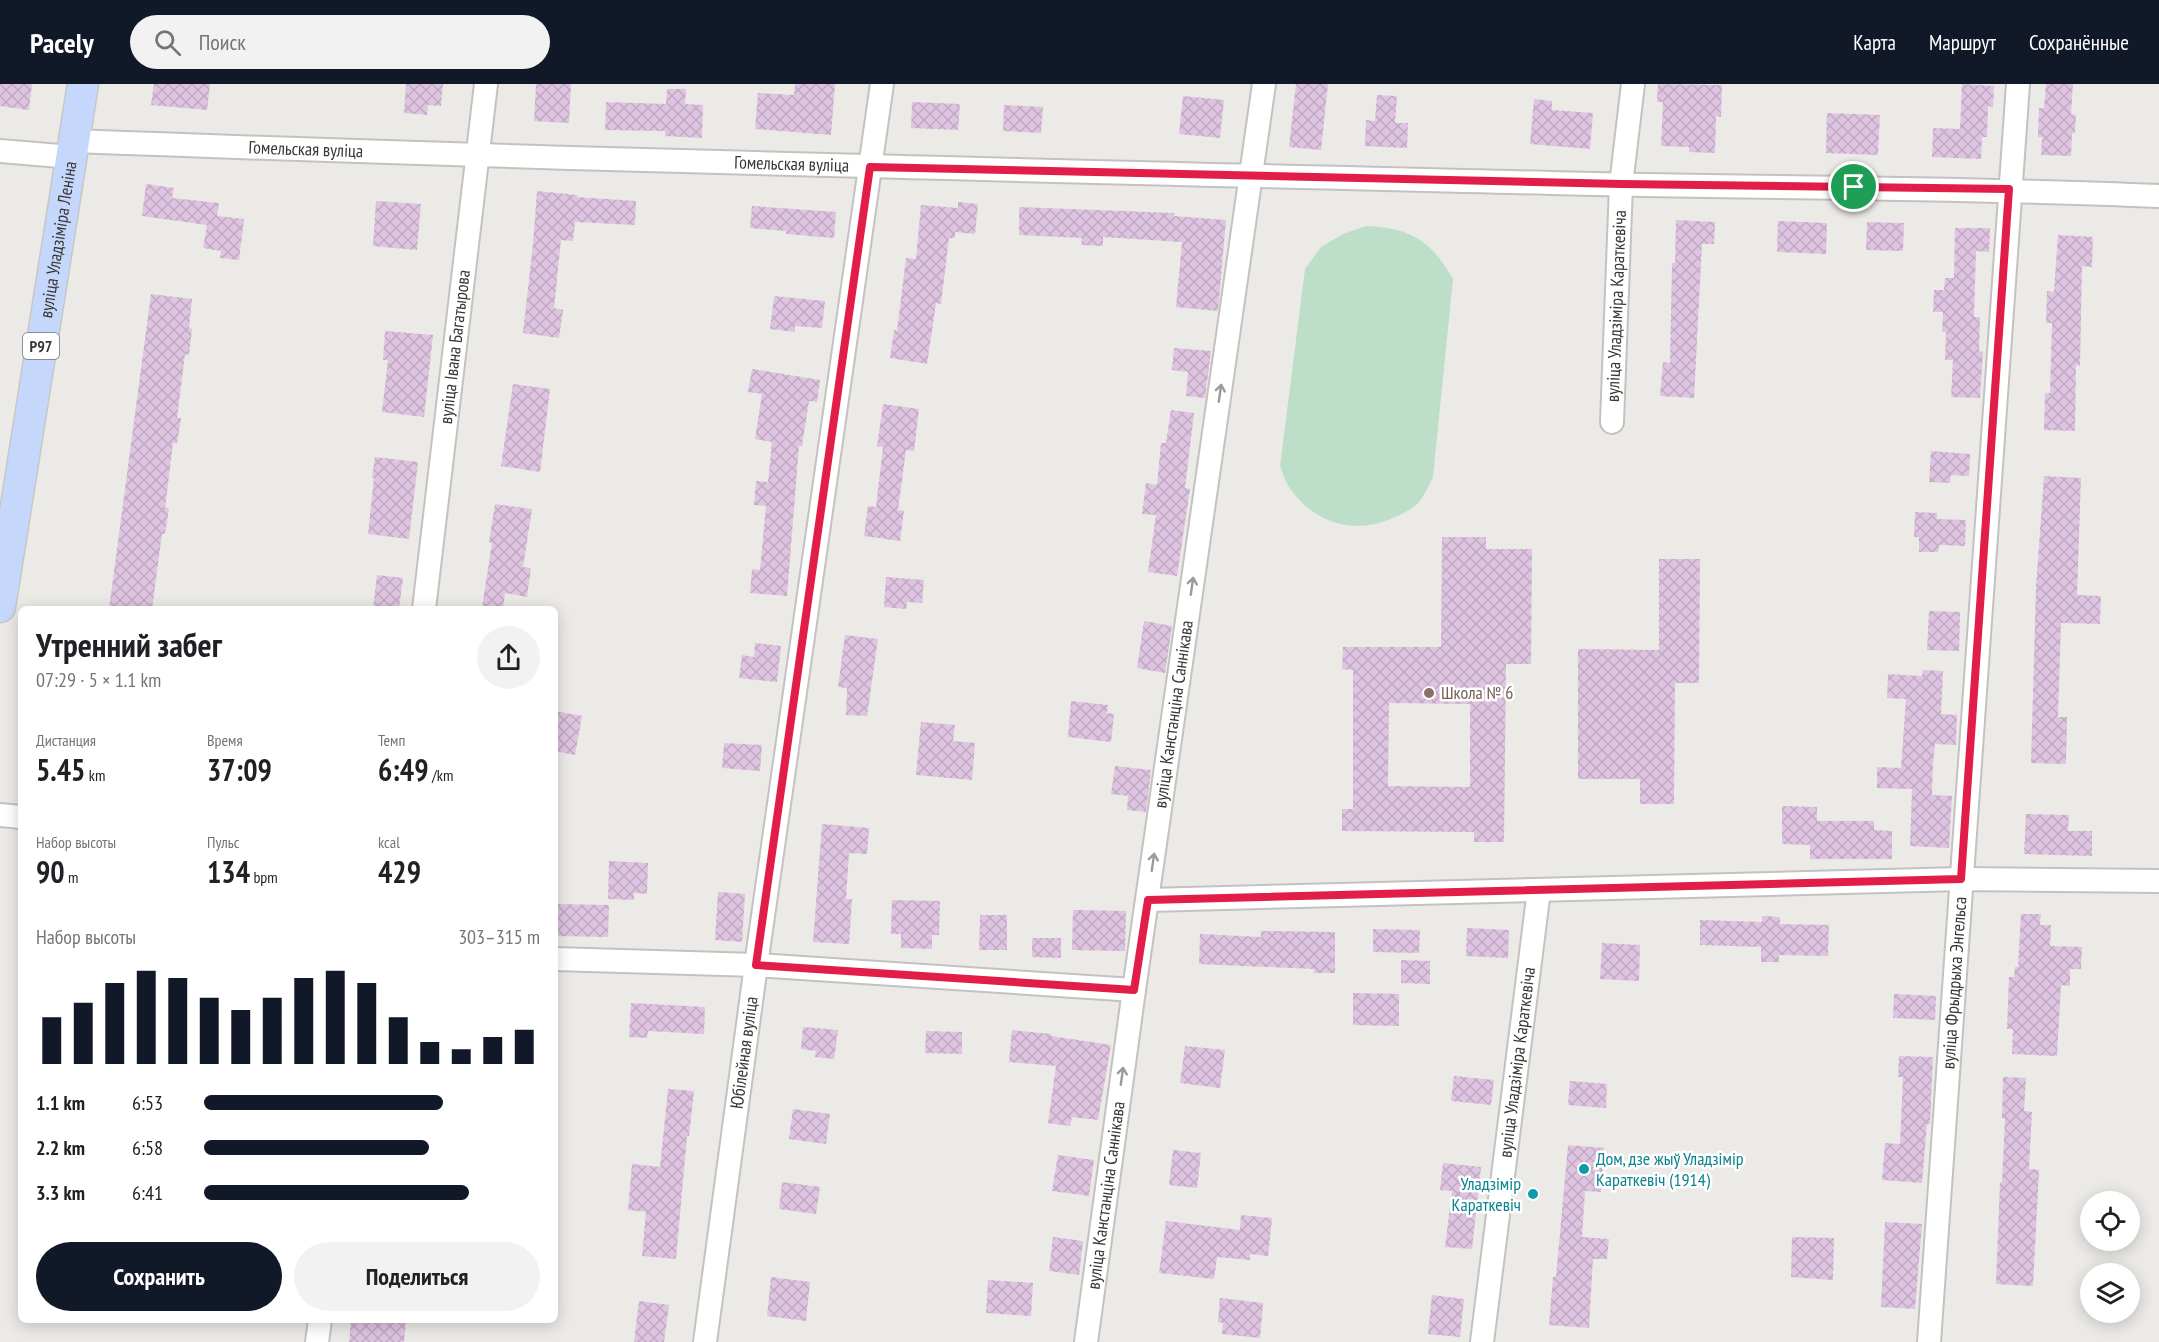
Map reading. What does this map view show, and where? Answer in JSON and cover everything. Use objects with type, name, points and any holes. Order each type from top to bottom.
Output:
[{"type":"main road","name":"вуліца Уладзіміра Леніна","points":[[0,607],[83,84]]},
{"type":"street","name":"вуліца Івана Багатырова","points":[[424,606],[486,84]]},
{"type":"street","name":"Юбілейная вуліца","points":[[705,1342],[756,965],[882,84]]},
{"type":"street","name":"вуліца Канстанціна Саннікава","points":[[1086,1342],[1264,84]]},
{"type":"street","name":"вуліца Уладзіміра Караткевіча","points":[[1612,422],[1621,184],[1633,84]]},
{"type":"street","name":"вуліца Фрыдрыха Энгельса","points":[[1929,1342],[2018,84]]},
{"type":"street","name":"Гомельская вуліца","points":[[0,151],[73,149],[476,156],[1621,184],[2009,189],[2159,196]]},
{"type":"street","points":[[0,815],[18,817]]},
{"type":"street","points":[[1148,900],[1961,879],[2159,881]]},
{"type":"street","name":"вуліца Уладзіміра Караткевіча","points":[[1482,1342],[1539,891]]},
{"type":"street","points":[[558,959],[756,965],[1134,990]]},
{"type":"street","points":[[317,1342],[320,1323]]},
{"type":"green space","points":[[1366,226],[1407,233],[1418,239],[1436,255],[1453,279],[1433,477],[1421,499],[1412,508],[1382,522],[1357,526],[1332,522],[1310,510],[1290,488],[1280,466],[1305,269],[1321,247],[1343,234]]},
{"type":"building","points":[[0,84],[32,84],[29,110],[0,106]]},
{"type":"building","points":[[154,84],[210,84],[207,110],[151,105]]},
{"type":"building","points":[[406,84],[443,84],[441,106],[428,105],[427,115],[404,113]]},
{"type":"building","points":[[536,84],[571,84],[569,123],[534,121]]},
{"type":"building","points":[[795,84],[835,84],[831,135],[755,129],[758,93],[794,95]]},
{"type":"building","points":[[1296,84],[1328,84],[1321,150],[1289,147]]},
{"type":"building","points":[[1658,84],[1722,85],[1721,117],[1716,116],[1715,153],[1689,152],[1689,147],[1661,146],[1663,102],[1657,102]]},
{"type":"building","points":[[1962,84],[1994,86],[1993,107],[1988,106],[1987,137],[1982,137],[1981,159],[1932,157],[1933,128],[1960,129]]},
{"type":"building","points":[[2046,84],[2073,84],[2071,114],[2076,115],[2071,156],[2041,155],[2042,137],[2038,137],[2039,108],[2044,108]]},
{"type":"building","points":[[667,89],[686,89],[685,104],[703,105],[702,138],[665,136],[665,131],[605,130],[606,102],[666,104]]},
{"type":"building","points":[[1377,95],[1397,96],[1395,123],[1408,123],[1407,148],[1365,146],[1366,120],[1375,121]]},
{"type":"building","points":[[1183,96],[1224,100],[1220,138],[1179,134]]},
{"type":"building","points":[[1534,99],[1552,101],[1552,110],[1593,113],[1590,149],[1530,144]]},
{"type":"building","points":[[912,102],[960,104],[958,130],[911,128]]},
{"type":"building","points":[[1004,105],[1043,107],[1041,133],[1003,131]]},
{"type":"building","points":[[1827,113],[1880,115],[1878,155],[1826,153]]},
{"type":"building","points":[[146,184],[174,188],[172,198],[219,203],[217,216],[244,219],[239,260],[220,258],[221,251],[203,248],[207,225],[142,216]]},
{"type":"building","points":[[537,191],[577,195],[577,197],[636,201],[635,225],[575,222],[573,241],[561,240],[554,308],[563,310],[559,338],[523,333]]},
{"type":"building","points":[[376,201],[421,204],[417,250],[373,246]]},
{"type":"building","points":[[958,202],[978,204],[975,234],[955,232],[955,238],[949,238],[941,304],[936,303],[927,364],[890,358],[894,330],[897,331],[906,258],[916,259],[921,205],[958,208]]},
{"type":"building","points":[[752,206],[836,212],[834,238],[750,228]]},
{"type":"building","points":[[1019,207],[1174,213],[1174,216],[1226,220],[1218,311],[1176,307],[1182,242],[1103,237],[1103,246],[1081,245],[1082,238],[1019,235]]},
{"type":"building","points":[[1676,220],[1715,222],[1714,244],[1702,244],[1694,398],[1660,396],[1663,362],[1670,363],[1672,263],[1675,263]]},
{"type":"building","points":[[1778,221],[1827,223],[1826,254],[1777,252]]},
{"type":"building","points":[[1867,222],[1904,223],[1903,251],[1866,250]]},
{"type":"building","points":[[1955,228],[1990,228],[1989,252],[1976,251],[1974,317],[1980,317],[1979,351],[1983,352],[1980,398],[1951,397],[1953,360],[1945,360],[1946,332],[1942,332],[1943,312],[1933,312],[1934,290],[1944,290],[1945,278],[1954,278]]},
{"type":"building","points":[[2058,235],[2093,237],[2092,267],[2082,266],[2080,366],[2076,365],[2075,431],[2044,430],[2045,393],[2050,393],[2052,323],[2046,323],[2047,291],[2054,292]]},
{"type":"building","points":[[151,294],[192,299],[189,355],[185,354],[177,418],[181,418],[177,444],[173,443],[165,508],[169,508],[165,534],[162,534],[152,606],[109,606]]},
{"type":"building","points":[[774,296],[825,301],[822,328],[795,326],[795,332],[770,329]]},
{"type":"building","points":[[385,331],[433,335],[424,417],[382,412],[388,360],[383,360]]},
{"type":"building","points":[[1174,348],[1211,351],[1205,398],[1186,396],[1188,372],[1172,370]]},
{"type":"building","points":[[752,369],[820,380],[817,402],[809,401],[802,446],[799,446],[787,596],[750,593],[752,569],[760,570],[766,506],[754,505],[756,481],[768,482],[772,442],[755,439],[762,394],[748,392]]},
{"type":"building","points":[[513,384],[550,389],[540,472],[501,466]]},
{"type":"building","points":[[883,404],[919,409],[914,451],[906,450],[898,510],[904,511],[900,541],[864,536],[868,506],[876,507],[883,447],[877,446]]},
{"type":"building","points":[[1171,410],[1194,413],[1185,488],[1190,489],[1177,576],[1148,572],[1156,515],[1142,514],[1146,483],[1157,485],[1161,443],[1166,443]]},
{"type":"building","points":[[1931,451],[1970,454],[1969,476],[1951,475],[1950,483],[1929,482]]},
{"type":"building","points":[[375,457],[418,462],[409,539],[368,534]]},
{"type":"building","points":[[2044,476],[2081,478],[2077,595],[2101,596],[2100,624],[2061,623],[2058,717],[2067,717],[2066,764],[2031,763],[2036,587]]},
{"type":"building","points":[[495,504],[532,509],[523,567],[531,568],[527,597],[505,593],[503,606],[482,606],[492,543],[489,542]]},
{"type":"building","points":[[1915,512],[1937,513],[1937,519],[1966,520],[1965,546],[1939,545],[1938,552],[1919,552],[1919,537],[1914,537]]},
{"type":"building","name":"Школа № 6","points":[[1442,537],[1486,537],[1486,549],[1532,549],[1531,664],[1506,664],[1504,842],[1474,842],[1474,832],[1342,831],[1342,809],[1353,809],[1353,670],[1342,669],[1343,647],[1441,647]],"holes":[[[1389,703],[1470,704],[1470,787],[1388,786]]]},
{"type":"building","points":[[1659,559],[1700,559],[1699,683],[1675,683],[1674,804],[1640,804],[1640,779],[1578,779],[1578,649],[1659,650]]},
{"type":"building","points":[[377,575],[403,578],[399,606],[373,606]]},
{"type":"building","points":[[886,577],[924,580],[922,603],[907,602],[906,609],[884,607]]},
{"type":"building","points":[[1929,611],[1960,612],[1959,651],[1927,650]]},
{"type":"building","points":[[1144,621],[1172,626],[1165,673],[1137,668]]},
{"type":"building","points":[[845,635],[878,639],[867,716],[846,715],[847,688],[838,687]]},
{"type":"building","points":[[755,643],[781,646],[777,682],[739,678],[742,655],[754,657]]},
{"type":"building","points":[[1923,670],[1943,671],[1941,714],[1957,715],[1956,745],[1935,744],[1933,764],[1932,795],[1952,796],[1949,848],[1910,846],[1912,789],[1877,788],[1877,767],[1901,768],[1906,699],[1887,698],[1888,674],[1922,676]]},
{"type":"building","points":[[1071,701],[1108,705],[1107,713],[1114,714],[1111,742],[1068,737]]},
{"type":"building","points":[[558,712],[582,716],[575,755],[558,752]]},
{"type":"building","points":[[921,722],[955,725],[953,741],[975,743],[972,780],[916,775]]},
{"type":"building","points":[[724,743],[762,745],[760,771],[722,768]]},
{"type":"building","points":[[1115,766],[1151,770],[1146,812],[1127,810],[1128,796],[1111,794]]},
{"type":"building","points":[[1782,806],[1817,807],[1817,821],[1874,821],[1874,830],[1892,831],[1892,859],[1810,859],[1810,845],[1782,844]]},
{"type":"building","points":[[2026,814],[2069,815],[2068,831],[2092,831],[2092,856],[2024,854]]},
{"type":"building","points":[[822,824],[869,828],[867,854],[849,853],[846,899],[852,899],[849,944],[813,942]]},
{"type":"building","points":[[609,861],[648,863],[647,894],[634,893],[634,900],[608,899]]},
{"type":"building","points":[[718,892],[745,894],[742,942],[715,940]]},
{"type":"building","points":[[892,900],[940,901],[939,935],[932,935],[932,949],[901,948],[901,934],[891,934]]},
{"type":"building","points":[[558,904],[609,905],[608,937],[558,936]]},
{"type":"building","points":[[1073,910],[1126,911],[1125,951],[1072,950]]},
{"type":"building","points":[[2021,914],[2041,914],[2040,925],[2051,925],[2050,946],[2082,947],[2081,969],[2070,969],[2070,986],[2061,985],[2057,1056],[2012,1054],[2013,1029],[2007,1029],[2009,977],[2014,977],[2015,967],[2018,967]]},
{"type":"building","points":[[980,915],[1007,915],[1007,950],[979,950]]},
{"type":"building","points":[[1762,916],[1780,917],[1780,924],[1829,925],[1828,956],[1779,955],[1779,962],[1761,962],[1761,947],[1700,945],[1700,920],[1762,922]]},
{"type":"building","points":[[1467,928],[1509,930],[1508,958],[1466,956]]},
{"type":"building","points":[[1373,929],[1420,930],[1419,953],[1373,952]]},
{"type":"building","points":[[1261,931],[1335,932],[1335,973],[1314,973],[1314,969],[1199,964],[1200,934],[1261,937]]},
{"type":"building","points":[[1032,938],[1061,938],[1061,958],[1032,957]]},
{"type":"building","points":[[1602,943],[1640,945],[1639,981],[1600,979]]},
{"type":"building","points":[[1401,960],[1430,961],[1430,984],[1401,983]]},
{"type":"building","points":[[1353,993],[1399,994],[1399,1026],[1353,1025]]},
{"type":"building","points":[[1894,994],[1936,996],[1935,1020],[1893,1018]]},
{"type":"building","points":[[631,1003],[705,1007],[704,1034],[648,1031],[647,1038],[629,1037]]},
{"type":"building","points":[[803,1027],[838,1030],[834,1059],[815,1057],[816,1051],[801,1049]]},
{"type":"building","points":[[1012,1030],[1051,1034],[1051,1036],[1111,1045],[1098,1120],[1072,1117],[1070,1126],[1048,1123],[1056,1066],[1009,1062]]},
{"type":"building","points":[[926,1031],[962,1032],[962,1054],[925,1053]]},
{"type":"building","points":[[1185,1046],[1225,1050],[1220,1088],[1180,1083]]},
{"type":"building","points":[[1899,1056],[1933,1057],[1930,1124],[1927,1124],[1922,1183],[1882,1180],[1885,1143],[1900,1144],[1903,1077],[1898,1077]]},
{"type":"building","points":[[1454,1076],[1494,1080],[1491,1105],[1451,1101]]},
{"type":"building","points":[[2003,1077],[2026,1078],[2024,1111],[2032,1112],[2029,1169],[2039,1170],[2033,1286],[1996,1284],[2005,1118],[2002,1118]]},
{"type":"building","points":[[1570,1081],[1607,1084],[1606,1108],[1568,1105]]},
{"type":"building","points":[[668,1089],[694,1091],[689,1136],[687,1136],[676,1259],[642,1256],[646,1212],[628,1210],[632,1164],[660,1167]]},
{"type":"building","points":[[793,1109],[830,1114],[826,1144],[789,1139]]},
{"type":"building","points":[[1568,1145],[1604,1148],[1601,1192],[1585,1191],[1582,1237],[1609,1239],[1607,1259],[1593,1259],[1589,1328],[1549,1325],[1553,1277],[1556,1277]]},
{"type":"building","points":[[1173,1150],[1201,1153],[1197,1188],[1169,1185]]},
{"type":"building","points":[[1058,1155],[1094,1160],[1089,1196],[1052,1191]]},
{"type":"building","points":[[1443,1163],[1481,1167],[1472,1249],[1445,1247],[1452,1191],[1440,1190]]},
{"type":"building","points":[[782,1182],[820,1187],[816,1214],[779,1209]]},
{"type":"building","points":[[1241,1215],[1272,1218],[1268,1256],[1250,1254],[1250,1260],[1217,1257],[1214,1279],[1159,1273],[1166,1221],[1240,1230]]},
{"type":"building","points":[[1885,1222],[1922,1224],[1915,1309],[1881,1307]]},
{"type":"building","points":[[1053,1237],[1083,1241],[1079,1275],[1049,1271]]},
{"type":"building","points":[[1792,1237],[1834,1238],[1833,1280],[1791,1277]]},
{"type":"building","points":[[771,1277],[810,1282],[806,1321],[767,1316]]},
{"type":"building","points":[[988,1280],[1033,1283],[1031,1316],[986,1313]]},
{"type":"building","points":[[1432,1295],[1464,1299],[1460,1337],[1428,1334]]},
{"type":"building","points":[[1220,1298],[1263,1303],[1260,1338],[1222,1334],[1223,1323],[1218,1322]]},
{"type":"building","points":[[639,1301],[669,1305],[664,1342],[634,1342]]},
{"type":"building","points":[[351,1323],[406,1323],[404,1342],[349,1342]]},
{"type":"place","name":"Школа № 6","points":[[1429,693]]},
{"type":"place","name":"Дом, дзе жыў Уладзімір Караткевіч (1914)","points":[[1584,1169]]},
{"type":"place","name":"Уладзімір Караткевіч","points":[[1533,1194]]},
{"type":"route","points":[[870,167],[1854,187],[2009,189],[1961,879],[1148,900],[1134,990],[756,965],[870,167]]}]
